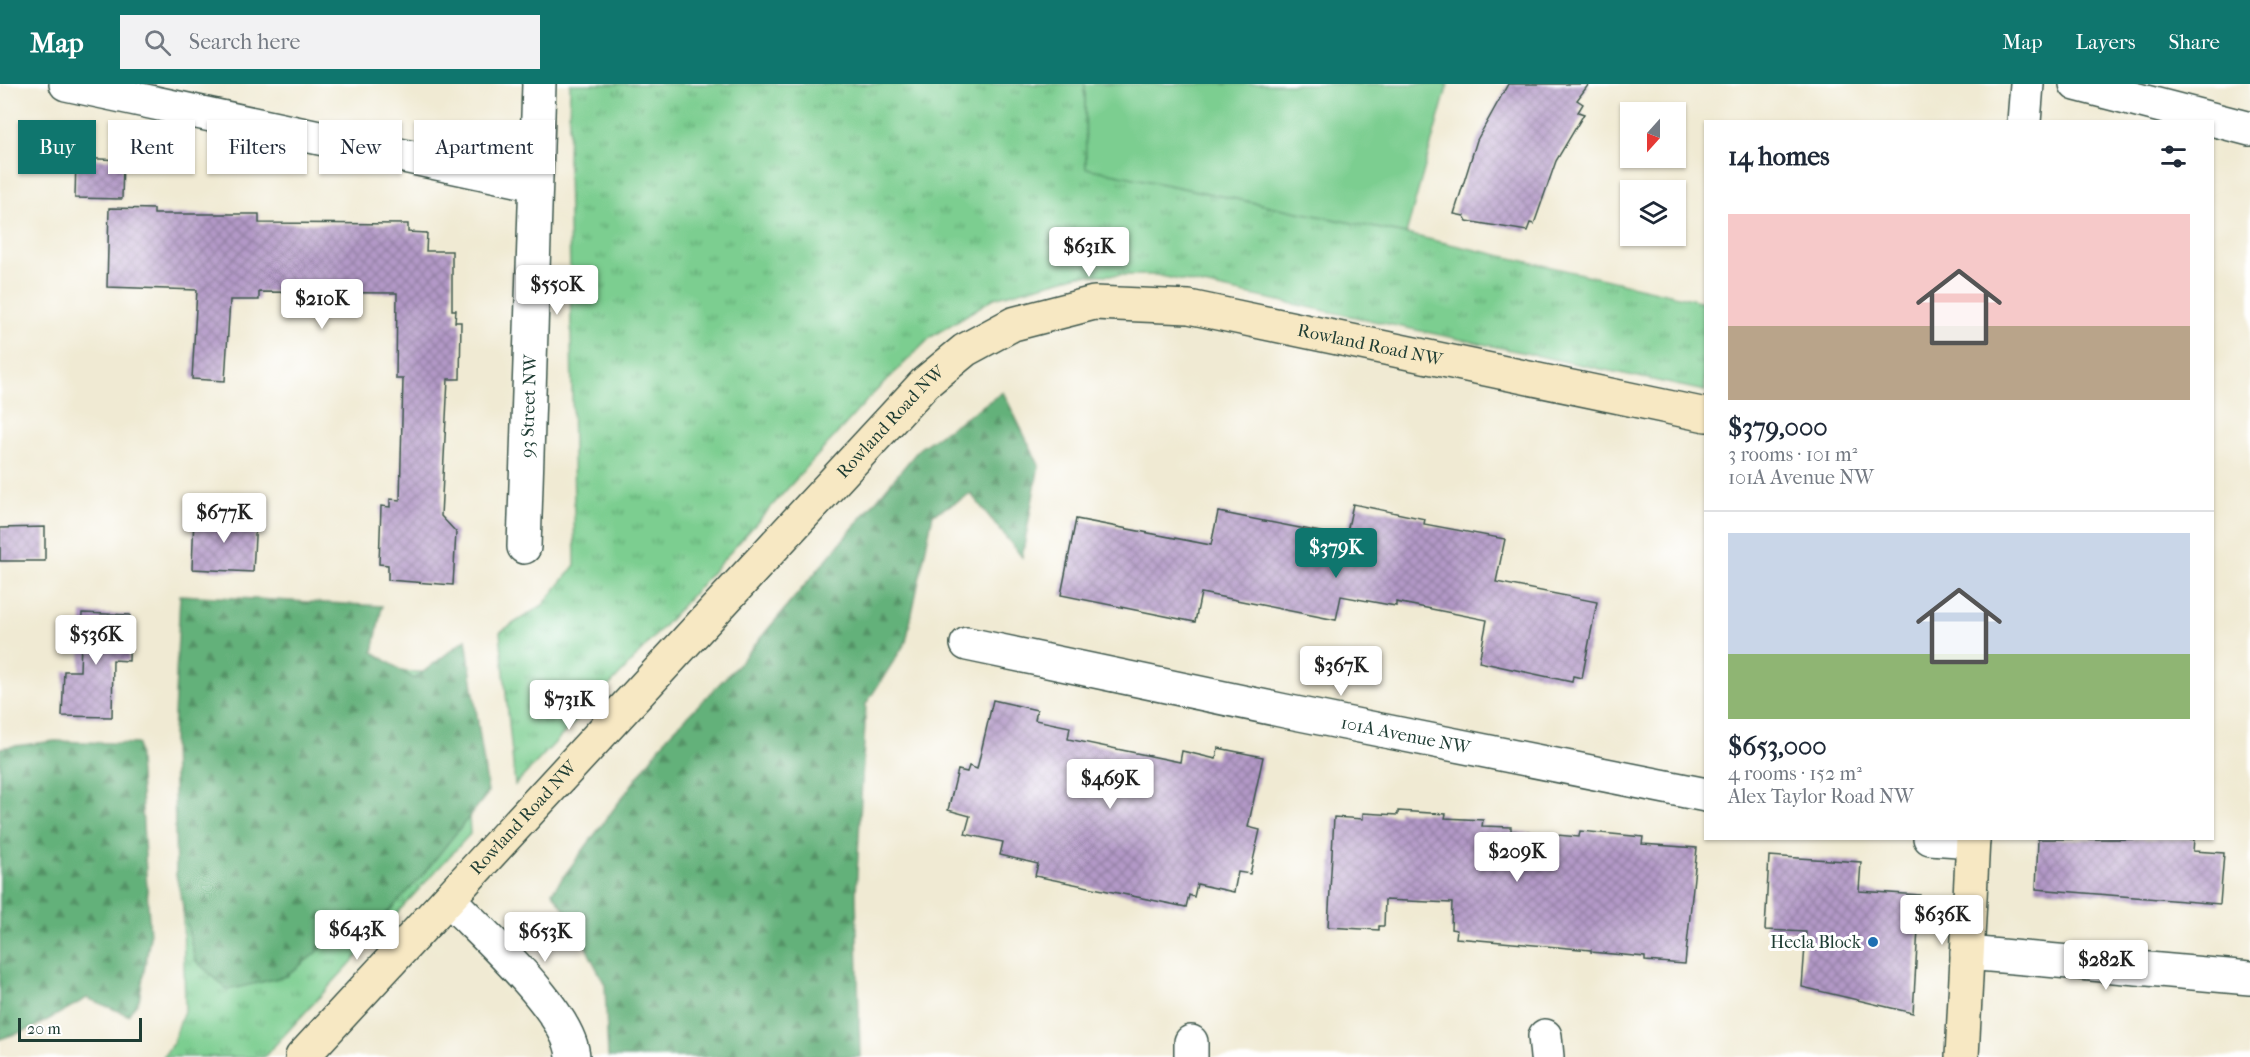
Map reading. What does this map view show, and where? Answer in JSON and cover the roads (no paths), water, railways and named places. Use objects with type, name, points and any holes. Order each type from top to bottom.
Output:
[{"type":"main road","name":"Rowland Road NW","points":[[302,1057],[926,383],[965,350],[1013,324],[1094,303],[1189,308],[1704,415]]},
{"type":"main road","points":[[1962,1057],[1973,840]]},
{"type":"street","points":[[66,84],[535,184]]},
{"type":"street","name":"93 Street NW","points":[[524,547],[539,84]]},
{"type":"street","points":[[2024,120],[2027,84]]},
{"type":"street","points":[[2076,84],[2250,129]]},
{"type":"street","name":"101A Avenue NW","points":[[967,644],[1285,711],[1704,795]]},
{"type":"street","points":[[449,899],[534,988],[564,1026],[573,1057]]},
{"type":"street","points":[[1967,953],[2250,978]]},
{"type":"place","name":"Hecla Block","points":[[1873,942]]}]
